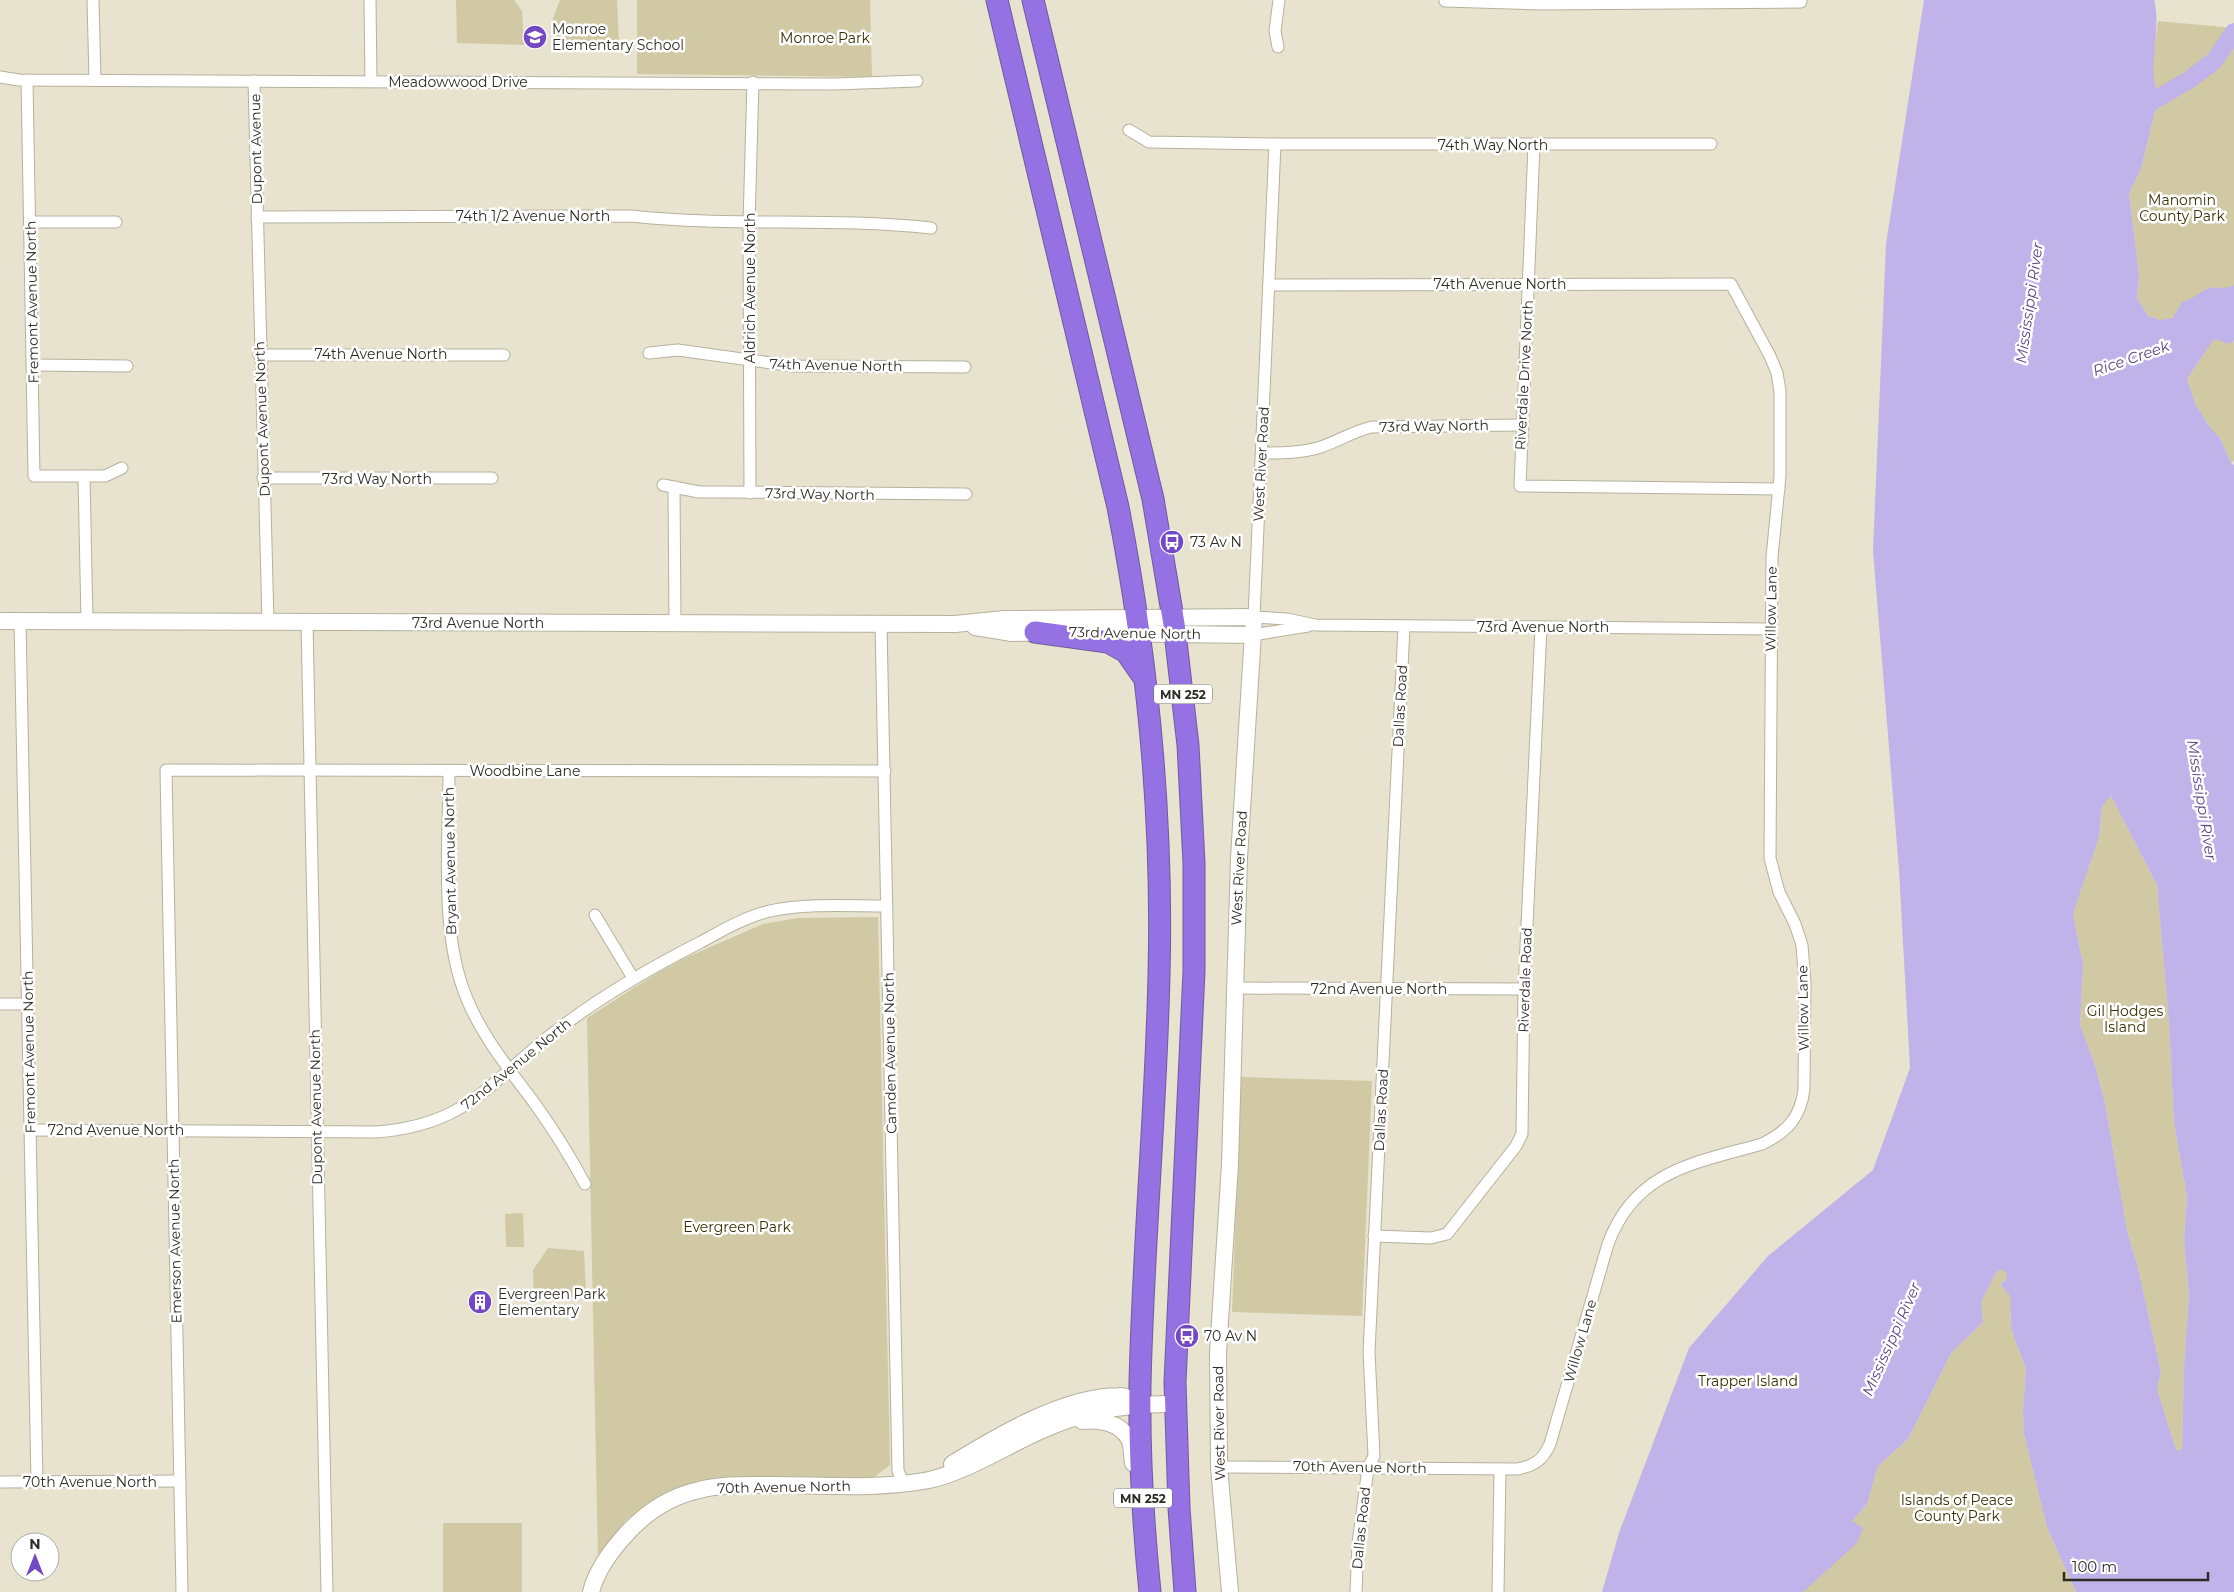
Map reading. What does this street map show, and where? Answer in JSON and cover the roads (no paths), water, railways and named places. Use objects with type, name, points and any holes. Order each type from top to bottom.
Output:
[{"type":"highway","name":"MN 252","points":[[997,0],[1118,507],[1138,625],[1153,751],[1159,859],[1159,972],[1140,1404],[1143,1510],[1150,1592]]},
{"type":"highway","name":"MN 252","points":[[1033,0],[1153,499],[1174,625],[1188,745],[1194,864],[1193,1020],[1177,1328],[1176,1404],[1179,1508],[1185,1592]]},
{"type":"highway","points":[[1035,632],[1087,638],[1116,645],[1131,656],[1145,682]]},
{"type":"street","points":[[93,0],[95,80]]},
{"type":"street","points":[[370,0],[371,81]]},
{"type":"street","points":[[1278,0],[1275,31],[1278,47]]},
{"type":"street","points":[[1445,0],[1801,2]]},
{"type":"street","name":"Meadowwood Drive","points":[[0,77],[27,80],[752,82],[834,84],[917,81]]},
{"type":"street","name":"Fremont Avenue North","points":[[27,80],[34,476],[105,476],[122,468]]},
{"type":"street","name":"Dupont Avenue","points":[[254,81],[257,217]]},
{"type":"street","name":"Aldrich Avenue North","points":[[750,493],[749,223],[752,82]]},
{"type":"street","name":"74th Way North","points":[[1129,130],[1149,142],[1534,145],[1711,144]]},
{"type":"street","name":"West River Road","points":[[1230,1592],[1219,1467],[1218,1354],[1230,1164],[1238,858],[1254,617],[1275,144]]},
{"type":"street","name":"Riverdale Drive North","points":[[1534,145],[1520,486],[1779,489]]},
{"type":"street","name":"74th 1/2 Avenue North","points":[[257,217],[631,216],[681,221],[808,222],[931,228]]},
{"type":"street","name":"Dupont Avenue North","points":[[257,217],[259,355],[268,622]]},
{"type":"street","points":[[31,222],[116,222]]},
{"type":"street","name":"74th Avenue North","points":[[1269,285],[1731,284]]},
{"type":"street","name":"Willow Lane","points":[[1500,1469],[1522,1468],[1537,1463],[1545,1455],[1550,1444],[1608,1244],[1615,1225],[1625,1209],[1653,1181],[1671,1172],[1775,1138],[1788,1130],[1802,1104],[1805,992],[1802,945],[1795,924],[1779,892],[1770,858],[1772,549],[1779,489],[1781,409],[1777,373],[1731,284]]},
{"type":"street","name":"74th Avenue North","points":[[648,352],[678,350],[718,354],[750,361],[793,366],[965,367]]},
{"type":"street","name":"74th Avenue North","points":[[259,355],[504,355]]},
{"type":"street","points":[[33,365],[127,366]]},
{"type":"street","name":"73rd Way North","points":[[1262,453],[1301,452],[1321,447],[1356,431],[1372,427],[1521,426]]},
{"type":"street","points":[[84,476],[87,621]]},
{"type":"street","name":"73rd Way North","points":[[263,478],[492,478]]},
{"type":"street","name":"73rd Way North","points":[[675,624],[668,486],[699,492],[966,494]]},
{"type":"street","name":"73rd Avenue North","points":[[0,621],[955,624],[1004,619],[1174,625],[1254,617],[1287,619],[1315,625],[1771,629]]},
{"type":"street","name":"Fremont Avenue North","points":[[20,621],[37,1482]]},
{"type":"street","name":"Dupont Avenue North","points":[[307,622],[327,1592]]},
{"type":"street","name":"Camden Avenue North","points":[[881,624],[898,1471],[903,1482]]},
{"type":"street","name":"73rd Avenue North","points":[[955,624],[997,632],[1035,632],[1138,625]]},
{"type":"street","name":"73rd Avenue North","points":[[1174,625],[1253,636],[1315,625]]},
{"type":"street","name":"Dallas Road","points":[[1356,1592],[1358,1543],[1368,1468],[1374,1456],[1369,1352],[1404,627]]},
{"type":"street","name":"Riverdale Road","points":[[1374,1236],[1431,1238],[1447,1234],[1516,1146],[1522,1134],[1524,1121],[1524,989],[1541,627]]},
{"type":"street","name":"Woodbine Lane","points":[[166,770],[885,771]]},
{"type":"street","name":"Emerson Avenue North","points":[[166,770],[182,1592]]},
{"type":"street","name":"Bryant Avenue North","points":[[449,771],[449,909],[451,940],[457,970],[466,998],[479,1026],[558,1137],[585,1184]]},
{"type":"street","name":"72nd Avenue North","points":[[30,1130],[376,1132],[401,1130],[426,1124],[471,1103],[585,1009],[634,978],[743,920],[791,907],[886,906]]},
{"type":"street","points":[[595,916],[634,978]]},
{"type":"street","name":"72nd Avenue North","points":[[1234,988],[1524,989]]},
{"type":"street","points":[[0,1004],[28,1004]]},
{"type":"street","name":"70th Avenue North","points":[[903,1482],[952,1464],[1000,1436],[1050,1412],[1086,1400],[1120,1395],[1140,1404]]},
{"type":"street","name":"70th Avenue North","points":[[591,1592],[599,1572],[610,1553],[626,1534],[658,1507],[684,1495],[700,1490],[732,1485],[869,1485],[938,1477],[978,1462],[1041,1430],[1079,1415],[1140,1404],[1176,1404]]},
{"type":"street","points":[[1041,1430],[1096,1420],[1107,1422],[1123,1432],[1130,1440],[1143,1510]]},
{"type":"street","name":"70th Avenue North","points":[[1219,1467],[1500,1469]]},
{"type":"street","points":[[1498,1592],[1500,1469]]},
{"type":"street","name":"70th Avenue North","points":[[0,1482],[180,1482]]},
{"type":"water","name":"Mississippi River","points":[[1924,0],[2154,0],[2156,25],[2153,66],[2157,89],[2162,98],[2155,111],[2141,169],[2129,193],[2139,275],[2137,298],[2148,316],[2161,320],[2173,318],[2182,302],[2207,289],[2227,288],[2234,285],[2234,340],[2230,344],[2214,339],[2187,379],[2195,403],[2207,423],[2221,440],[2231,463],[2234,465],[2234,1592],[2076,1592],[2047,1527],[2024,1434],[2023,1411],[2026,1369],[2011,1329],[2010,1296],[2000,1284],[2006,1280],[2007,1274],[2001,1269],[1996,1273],[1981,1302],[1983,1322],[1951,1353],[1908,1439],[1878,1466],[1867,1504],[1852,1521],[1863,1528],[1857,1543],[1803,1592],[1602,1592],[1619,1533],[1689,1348],[1768,1256],[1873,1170],[1910,1068],[1899,870],[1873,551],[1886,244]],"holes":[[[2111,796],[2157,885],[2169,1022],[2174,1122],[2187,1197],[2184,1239],[2189,1295],[2184,1366],[2182,1450],[2176,1450],[2157,1389],[2161,1372],[2138,1268],[2127,1230],[2105,1103],[2094,1062],[2080,1025],[2083,965],[2073,914],[2099,837],[2102,807]]]},
{"type":"waterway","name":"Rice Creek","points":[[2141,108],[2189,80],[2214,61],[2234,32]]},
{"type":"place","name":"Monroe Elementary School","points":[[535,37]]},
{"type":"place","name":"73 Av N","points":[[1172,542]]},
{"type":"place","name":"Evergreen Park Elementary","points":[[480,1302]]},
{"type":"place","name":"70 Av N","points":[[1187,1336]]},
{"type":"park label","name":"Monroe Park","points":[[825,38]]},
{"type":"park label","name":"Manomin County Park","points":[[2182,208]]},
{"type":"park label","name":"Gil Hodges Island","points":[[2125,1020]]},
{"type":"park label","name":"Evergreen Park","points":[[737,1227]]},
{"type":"park label","name":"Trapper Island","points":[[1748,1381]]},
{"type":"park label","name":"Islands of Peace County Park","points":[[1957,1508]]}]
